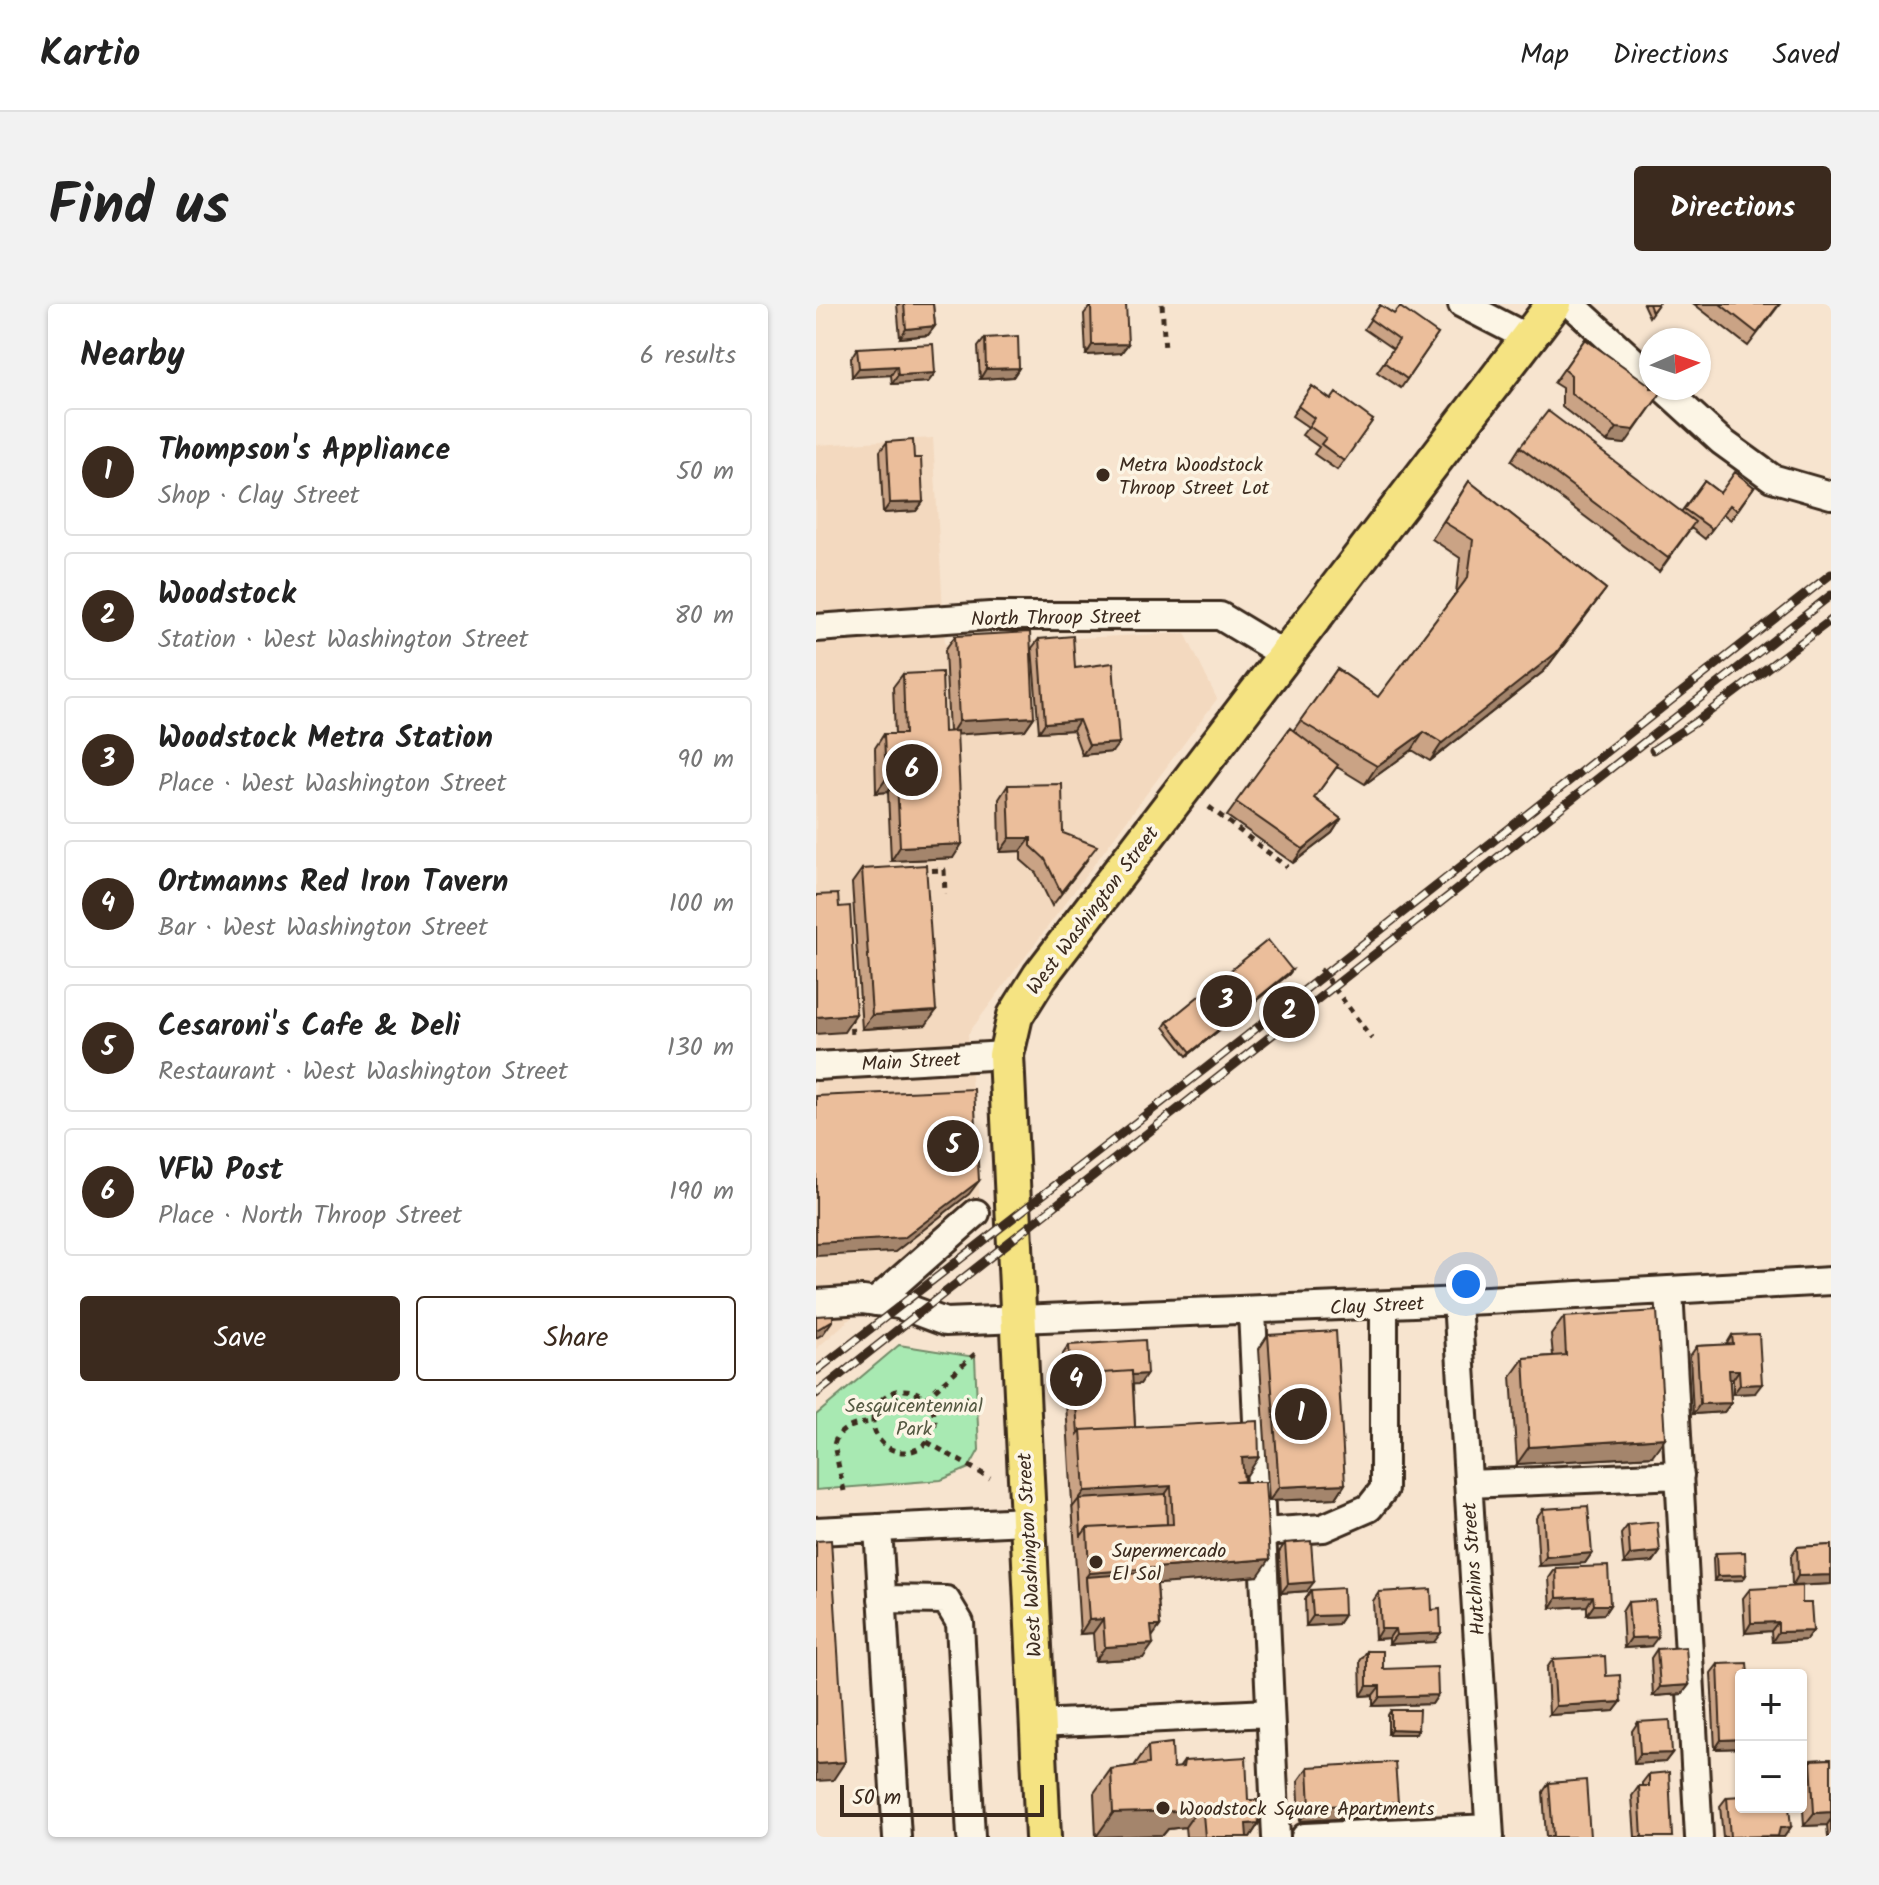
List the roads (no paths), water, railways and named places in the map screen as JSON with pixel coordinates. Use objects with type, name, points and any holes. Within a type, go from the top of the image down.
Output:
[{"type":"main road","name":"West Washington Street","points":[[1043,1837],[1006,1055],[1015,1016],[1040,976],[1554,304]]},
{"type":"street","points":[[1462,304],[1528,338]]},
{"type":"street","points":[[1571,304],[1639,366]]},
{"type":"street","points":[[1676,400],[1721,441],[1772,478],[1831,495]]},
{"type":"street","name":"North Throop Street","points":[[816,628],[990,616],[1220,616],[1285,655]]},
{"type":"street","name":"Main Street","points":[[816,1066],[1006,1055]]},
{"type":"street","points":[[875,1302],[976,1213]]},
{"type":"street","name":"Clay Street","points":[[816,1303],[875,1302],[899,1305],[945,1322],[1384,1305],[1831,1281]]},
{"type":"street","points":[[1669,1290],[1699,1837]]},
{"type":"street","name":"Hutchins Street","points":[[1457,1301],[1490,1832]]},
{"type":"street","points":[[1262,1532],[1323,1528],[1369,1508],[1384,1489],[1384,1305]]},
{"type":"street","points":[[1252,1311],[1276,1837]]},
{"type":"street","points":[[1468,1484],[1680,1475]]},
{"type":"street","points":[[816,1531],[1028,1521]]},
{"type":"street","points":[[878,1528],[897,1837]]},
{"type":"street","points":[[882,1599],[946,1600],[960,1623],[971,1837]]},
{"type":"street","points":[[1037,1724],[1269,1713]]},
{"type":"street","points":[[1305,1837],[1490,1832]]},
{"type":"railway","points":[[816,1371],[1206,1068],[1831,574]]},
{"type":"railway","points":[[816,1394],[1831,595]]},
{"type":"railway","points":[[1653,750],[1697,721],[1831,620]]},
{"type":"place","name":"Metra Woodstock Throop Street Lot","points":[[1103,475]]},
{"type":"place","name":"VFW Post","points":[[912,770]]},
{"type":"place","name":"Woodstock Metra Station","points":[[1226,1001]]},
{"type":"place","name":"Woodstock","points":[[1289,1012]]},
{"type":"place","name":"Cesaroni's Cafe & Deli","points":[[953,1146]]},
{"type":"place","name":"Ortmanns Red Iron Tavern","points":[[1076,1380]]},
{"type":"place","name":"Thompson's Appliance","points":[[1301,1414]]},
{"type":"place","name":"Supermercado El Sol","points":[[1096,1562]]},
{"type":"place","name":"Woodstock Square Apartments","points":[[1163,1808]]},
{"type":"park label","name":"Sesquicentennial Park","points":[[914,1416]]}]
